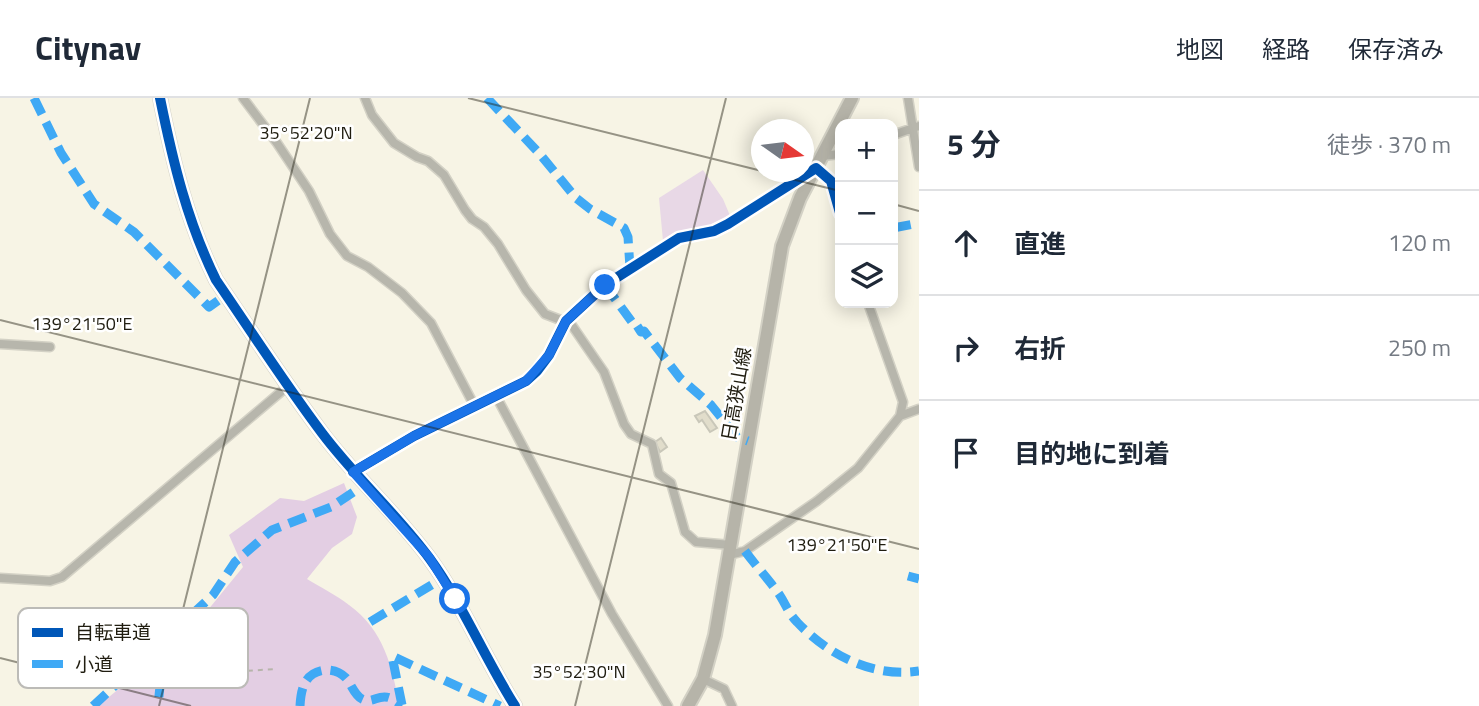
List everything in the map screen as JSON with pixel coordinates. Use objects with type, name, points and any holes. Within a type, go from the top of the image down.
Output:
[{"type":"street","points":[[160,98],[176,175],[203,253],[216,280],[322,433],[429,557],[515,706]]},
{"type":"street","points":[[243,98],[302,181],[330,234],[346,256],[368,267],[402,293],[431,323],[475,407]]},
{"type":"street","points":[[366,98],[372,115],[394,143],[428,161],[444,175],[465,210],[498,244],[526,290],[545,314],[571,324],[604,372],[624,424],[631,434],[652,444],[659,474],[671,483],[685,532],[696,542],[745,551],[817,501],[858,468],[900,416],[903,402],[870,308]]},
{"type":"street","name":"日高狭山線","points":[[688,706],[703,679],[715,635],[782,246],[795,209],[852,98]]},
{"type":"street","points":[[908,98],[915,127],[919,167]]},
{"type":"street","points":[[898,133],[915,127]]},
{"type":"street","points":[[353,472],[414,436],[526,381],[549,355],[566,321],[605,285],[679,238],[714,231],[728,224],[819,162],[835,156]]},
{"type":"street","points":[[819,162],[831,181],[835,195]]},
{"type":"street","points":[[0,344],[50,347]]},
{"type":"street","points":[[0,578],[50,581],[62,577],[289,386]]},
{"type":"street","points":[[496,396],[612,614],[668,706]]},
{"type":"street","points":[[900,416],[919,409]]},
{"type":"street","points":[[703,679],[724,688],[732,706]]},
{"type":"path","points":[[248,671],[277,669]]},
{"type":"shaded area","points":[[703,170],[723,199],[731,218],[663,241],[659,198]]},
{"type":"shaded area","points":[[344,483],[357,517],[352,534],[332,548],[307,579],[349,605],[370,625],[390,663],[399,706],[98,706],[120,688],[248,688],[248,608],[210,608],[243,567],[229,535],[280,498],[304,501]]},
{"type":"building","points":[[705,411],[717,428],[710,432],[702,420],[699,422],[695,416]]},
{"type":"building","points":[[661,438],[667,447],[660,452],[655,442]]},
{"type":"marked path","points":[[34,98],[61,153],[94,204],[134,232],[209,307],[226,295]]},
{"type":"marked path","points":[[487,98],[539,153],[576,198],[624,228],[628,237],[630,268]]},
{"type":"marked path","points":[[898,227],[919,223]]},
{"type":"marked path","points":[[605,285],[632,322],[634,321],[641,332],[644,331],[680,378],[711,405],[737,437],[748,441]]},
{"type":"marked path","points":[[199,608],[213,595],[235,562],[272,530],[331,507],[364,485]]},
{"type":"marked path","points":[[745,551],[779,594],[794,619],[823,645],[852,662],[868,667],[885,671],[919,671]]},
{"type":"marked path","points":[[908,576],[919,579]]},
{"type":"marked path","points":[[370,622],[443,578]]},
{"type":"marked path","points":[[402,705],[392,656],[500,706]]},
{"type":"marked path","points":[[300,706],[306,682],[313,674],[326,670],[344,676],[362,699],[388,697],[402,706]]},
{"type":"marked path","points":[[93,706],[112,688]]},
{"type":"marked path","points":[[158,706],[160,688]]},
{"type":"cycle path","points":[[160,98],[182,191],[216,280],[322,433],[430,559],[453,594],[515,706]]},
{"type":"cycle path","points":[[353,472],[414,436],[526,381],[549,355],[566,321],[605,285],[679,238],[714,231],[728,224],[816,168],[831,181],[835,195]]},
{"type":"route","points":[[455,599],[429,557],[353,472],[414,436],[526,381],[549,355],[566,321],[605,285]]}]
